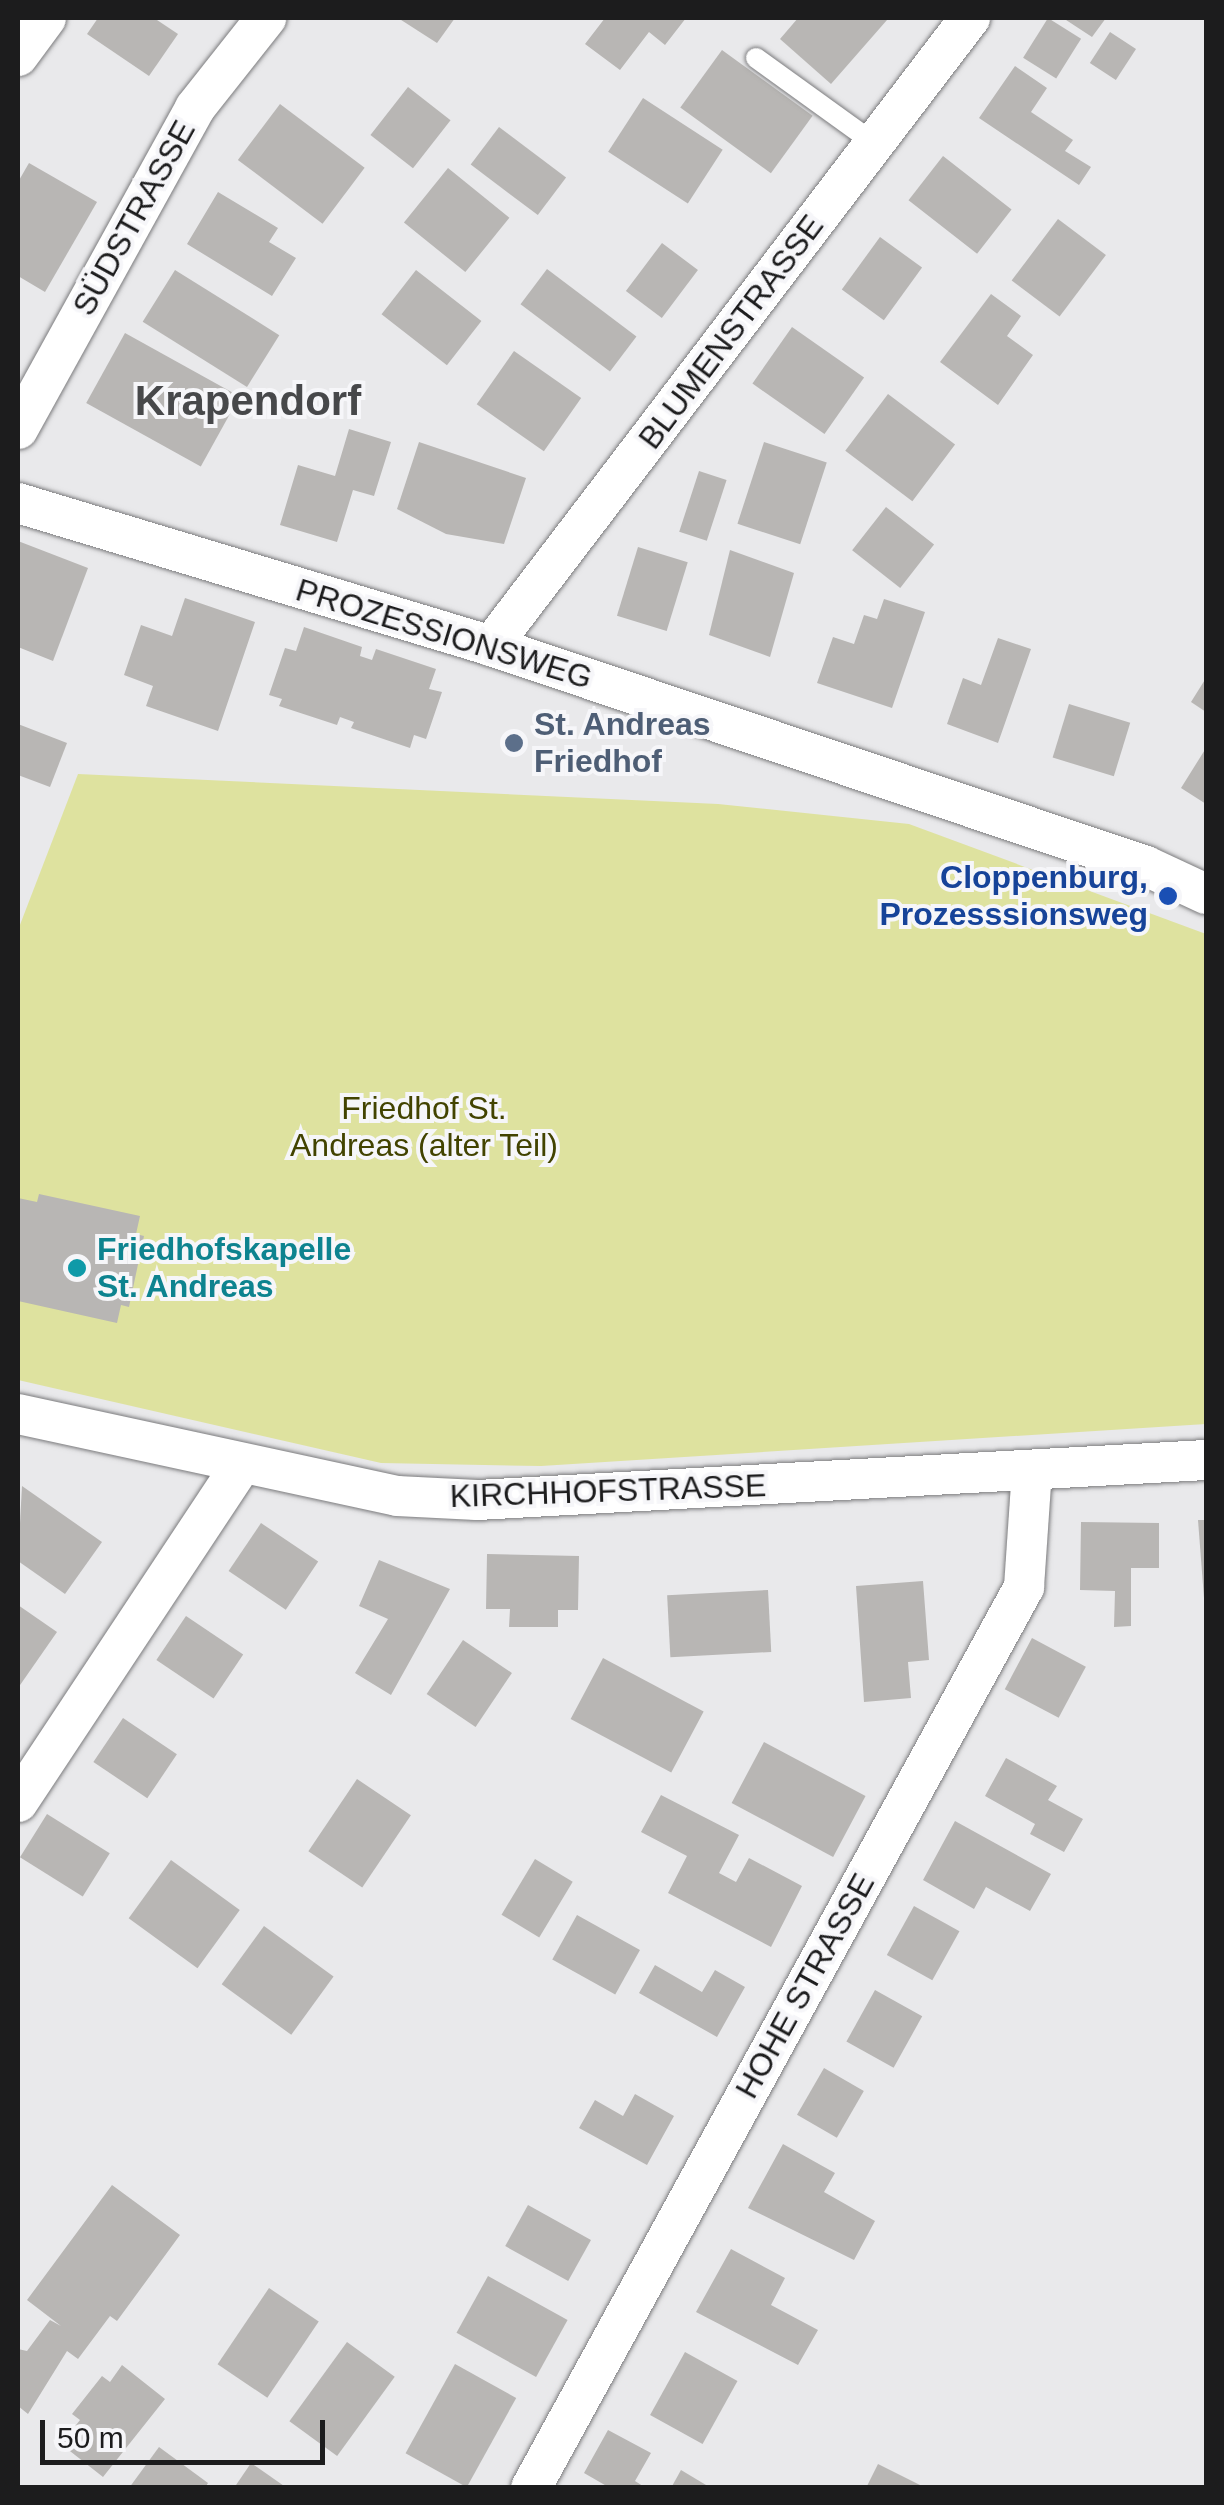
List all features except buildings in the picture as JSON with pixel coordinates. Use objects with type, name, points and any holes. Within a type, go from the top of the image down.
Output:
[{"type":"street","points":[[18,56],[46,18]]},
{"type":"street","name":"SÜDSTRASSE","points":[[18,429],[195,108],[266,18]]},
{"type":"street","name":"BLUMENSTRASSE","points":[[491,646],[970,18]]},
{"type":"street","name":"PROZESSIONSWEG","points":[[18,502],[491,646],[1146,866],[1206,894]]},
{"type":"street","name":"KIRCHHOFSTRASSE","points":[[18,1414],[397,1496],[477,1500],[1206,1460]]},
{"type":"street","points":[[18,1802],[242,1464]]},
{"type":"street","name":"HOHE STRASSE","points":[[531,2488],[1024,1588],[1032,1471]]},
{"type":"lane","points":[[756,58],[874,143]]},
{"type":"green space","name":"Friedhof St. Andreas (alter Teil)","points":[[78,774],[718,804],[909,824],[1206,934],[1206,1424],[541,1466],[381,1463],[18,1380],[18,930]]},
{"type":"place","name":"St. Andreas Friedhof","points":[[514,743]]},
{"type":"place","name":"Cloppenburg, Prozesssionsweg","points":[[1168,896]]},
{"type":"place","name":"Friedhofskapelle St. Andreas","points":[[77,1268]]},
{"type":"district","name":"Krapendorf","points":[[248,401]]}]
